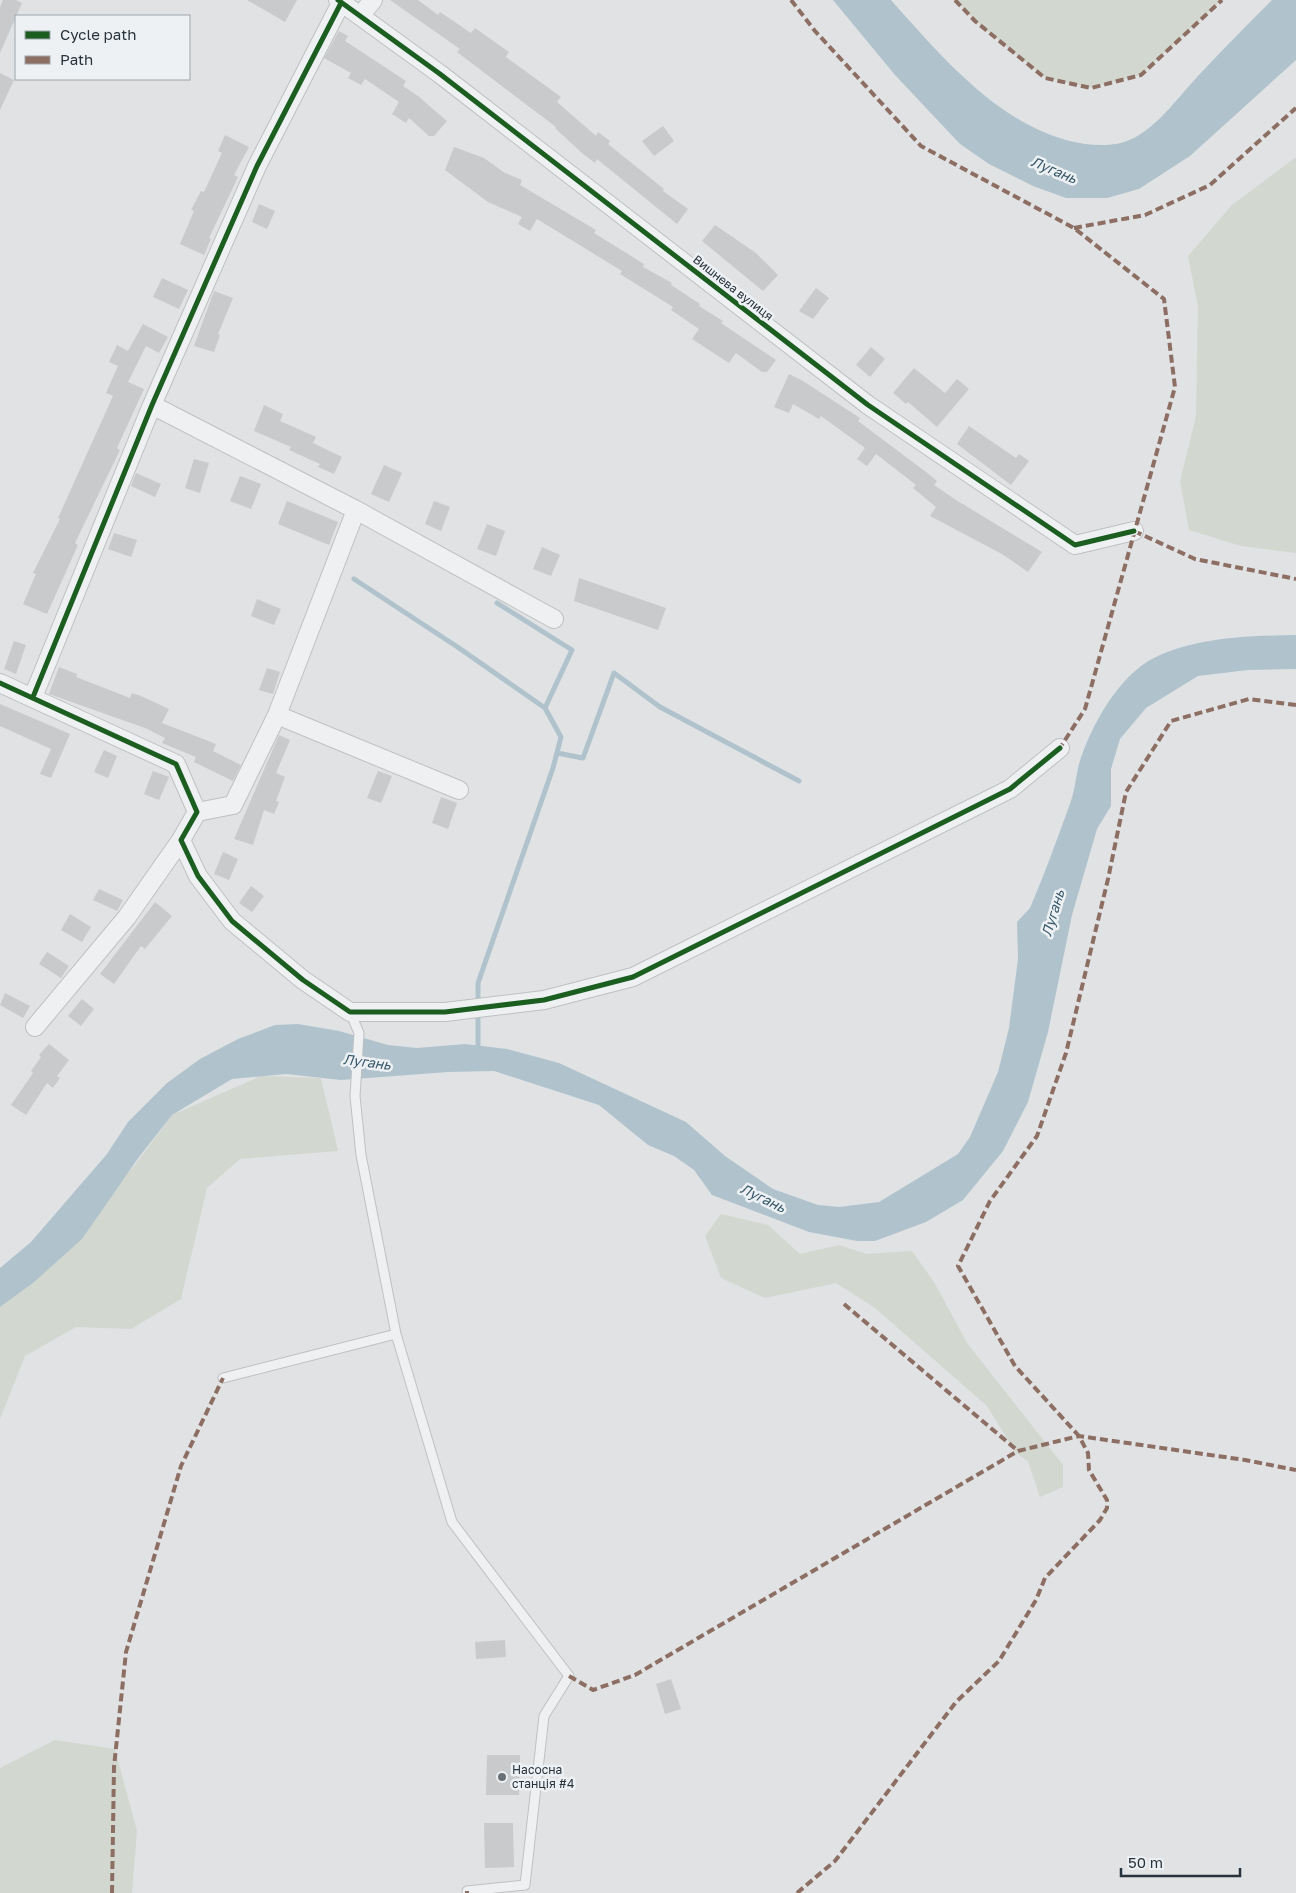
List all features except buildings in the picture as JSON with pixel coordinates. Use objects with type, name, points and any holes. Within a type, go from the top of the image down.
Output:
[{"type":"street","points":[[360,16],[373,0]]},
{"type":"street","points":[[33,698],[152,405],[257,166],[340,1]]},
{"type":"street","name":"Вишнева вулиця","points":[[340,1],[440,74],[868,405],[1075,545],[1134,531]]},
{"type":"street","points":[[152,405],[356,510],[554,619]]},
{"type":"street","points":[[35,1027],[127,917],[181,840],[197,812],[233,805],[276,715],[356,510]]},
{"type":"street","points":[[0,683],[176,764],[197,812]]},
{"type":"street","points":[[276,715],[459,790]]},
{"type":"street","points":[[181,840],[198,876],[232,921],[303,980],[350,1012],[445,1012],[544,1000],[633,977],[1010,790],[1060,748]]},
{"type":"lane","points":[[350,1012],[359,1033],[355,1096],[361,1155],[396,1334],[452,1522],[568,1676],[544,1716],[526,1885],[467,1891]]},
{"type":"lane","points":[[224,1378],[396,1334]]},
{"type":"shaded area","points":[[955,0],[1222,0],[1141,75],[1091,88],[1045,78],[975,21]]},
{"type":"shaded area","points":[[1296,157],[1296,553],[1241,546],[1189,530],[1180,481],[1196,416],[1198,307],[1188,256],[1232,205]]},
{"type":"shaded area","points":[[261,1076],[321,1078],[338,1151],[240,1159],[207,1188],[181,1299],[131,1329],[76,1327],[25,1356],[0,1419],[0,1306],[131,1170],[172,1115]]},
{"type":"shaded area","points":[[721,1214],[768,1225],[800,1254],[839,1245],[867,1254],[912,1251],[934,1282],[967,1343],[1063,1465],[1063,1487],[1040,1497],[1028,1461],[1016,1453],[987,1406],[875,1308],[836,1283],[765,1298],[721,1278],[705,1236]]},
{"type":"shaded area","points":[[55,1740],[115,1749],[137,1831],[132,1893],[0,1893],[0,1768]]},
{"type":"water","name":"Лугань","points":[[833,0],[891,0],[953,67],[1001,108],[1028,124],[1056,137],[1085,144],[1106,145],[1119,143],[1133,139],[1147,129],[1163,115],[1207,66],[1272,0],[1296,0],[1296,60],[1190,156],[1139,189],[1107,198],[1066,198],[1033,186],[989,164],[960,144],[895,75]]},
{"type":"water","name":"Лугань","points":[[1296,635],[1296,669],[1248,670],[1198,676],[1146,708],[1120,739],[1111,769],[1111,806],[1097,829],[1072,915],[1048,1032],[1028,1102],[1003,1151],[963,1200],[926,1222],[875,1241],[857,1241],[809,1232],[712,1195],[694,1170],[674,1156],[648,1145],[599,1105],[494,1071],[448,1072],[341,1080],[286,1074],[232,1079],[172,1115],[139,1157],[82,1239],[33,1283],[0,1307],[0,1268],[31,1242],[107,1154],[128,1122],[167,1083],[200,1059],[238,1039],[275,1025],[298,1024],[339,1031],[388,1045],[417,1048],[465,1044],[507,1049],[559,1063],[686,1122],[725,1156],[773,1189],[818,1205],[839,1207],[879,1202],[958,1154],[970,1137],[998,1072],[1009,1028],[1018,959],[1017,922],[1030,908],[1046,868],[1074,792],[1079,764],[1090,734],[1118,689],[1141,666],[1170,651],[1224,639]]},
{"type":"waterway","points":[[354,579],[459,648],[545,708],[561,737],[553,768],[478,983],[478,1052]]},
{"type":"waterway","points":[[497,603],[572,650],[545,708]]},
{"type":"waterway","points":[[557,753],[583,758],[614,673],[660,707],[799,781]]},
{"type":"marked path","points":[[791,0],[815,31],[921,146],[1074,228],[1164,299],[1175,387],[1085,709],[1060,748]]},
{"type":"marked path","points":[[955,0],[975,21],[1045,78],[1091,88],[1141,75],[1222,0]]},
{"type":"marked path","points":[[1074,228],[1145,215],[1210,185],[1296,108]]},
{"type":"marked path","points":[[1134,531],[1195,559],[1296,579]]},
{"type":"marked path","points":[[797,1893],[835,1861],[956,1702],[999,1661],[1036,1600],[1045,1578],[1100,1520],[1107,1508],[1107,1500],[1089,1470],[1088,1453],[1079,1436],[1015,1366],[958,1266],[990,1201],[1037,1136],[1066,1053],[1108,879],[1126,792],[1171,721],[1249,699],[1296,705]]},
{"type":"marked path","points":[[844,1304],[1018,1451]]},
{"type":"marked path","points":[[112,1893],[114,1767],[126,1652],[181,1466],[223,1378]]},
{"type":"marked path","points":[[569,1676],[593,1690],[635,1675],[1018,1451],[1079,1436],[1245,1460],[1296,1470]]},
{"type":"cycle path","points":[[338,0],[440,74],[868,405],[1075,545],[1134,531]]},
{"type":"cycle path","points":[[33,697],[152,405],[257,166],[341,3]]},
{"type":"cycle path","points":[[0,683],[176,764],[197,812],[181,840],[198,876],[232,921],[303,980],[350,1012],[445,1012],[544,1000],[633,977],[1010,789],[1060,748]]},
{"type":"place","name":"Насосна станція #4","points":[[502,1777]]}]
